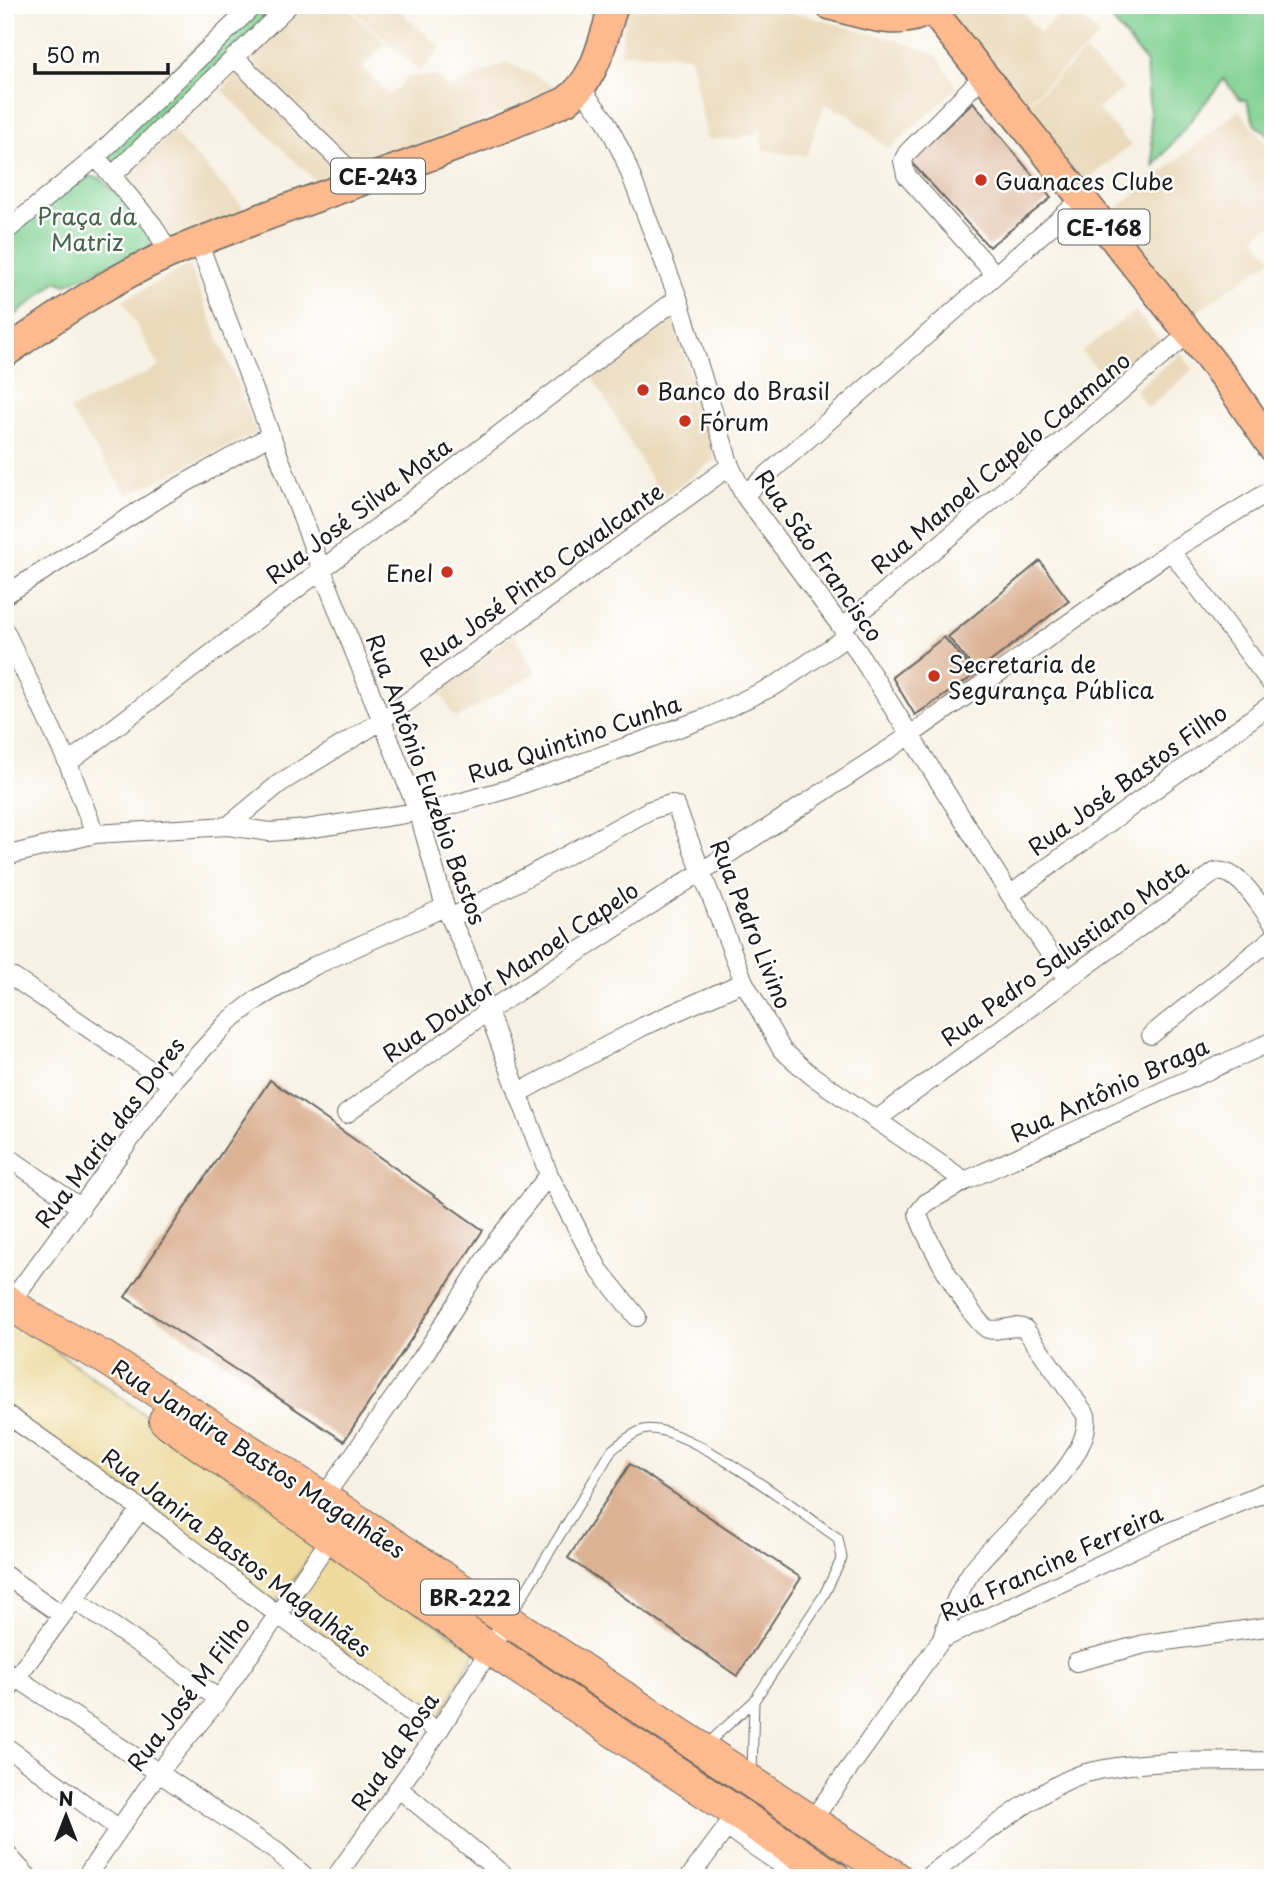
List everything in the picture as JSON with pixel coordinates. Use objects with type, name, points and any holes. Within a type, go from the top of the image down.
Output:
[{"type":"highway","name":"Rua Jandira Bastos Magalhães","points":[[7,1302],[39,1323],[105,1357],[323,1498],[751,1784],[897,1878]]},
{"type":"highway","name":"Rua Jandira Bastos Magalhães","points":[[39,1323],[57,1341],[100,1373],[331,1538],[490,1649],[654,1757],[732,1820],[835,1878]]},
{"type":"highway","points":[[654,1757],[700,1750]]},
{"type":"main road","points":[[829,5],[892,20],[912,19],[929,7]]},
{"type":"main road","name":"CE-168","points":[[929,7],[1227,381],[1273,448]]},
{"type":"main road","points":[[582,90],[590,76],[607,8]]},
{"type":"main road","name":"CE-243","points":[[5,353],[94,294],[170,254],[361,181],[443,153],[566,101],[582,90]]},
{"type":"street","points":[[5,232],[96,157],[254,5]]},
{"type":"street","points":[[113,175],[289,5]]},
{"type":"street","points":[[234,57],[361,181]]},
{"type":"street","points":[[983,76],[908,153],[903,162],[906,175],[994,273]]},
{"type":"street","name":"Rua São Francisco","points":[[582,90],[606,121],[623,155],[678,298],[730,466],[744,495],[845,632],[1010,895],[1067,979]]},
{"type":"street","points":[[96,157],[153,225],[170,254]]},
{"type":"street","points":[[744,495],[994,273],[1082,199]]},
{"type":"street","name":"Rua Antônio Euzebio Bastos","points":[[199,244],[321,568],[419,814],[448,913],[549,1175],[599,1270],[637,1317]]},
{"type":"street","name":"Rua José Silva Mota","points":[[68,763],[678,298]]},
{"type":"street","name":"Rua Manoel Capelo Caamano","points":[[845,632],[1189,333]]},
{"type":"street","points":[[5,595],[155,500],[271,435]]},
{"type":"street","name":"Rua José Pinto Cavalcante","points":[[228,826],[280,783],[381,721],[730,466]]},
{"type":"street","name":"Rua Doutor Manoel Capelo","points":[[346,1114],[488,1011],[909,736],[1171,551],[1273,489]]},
{"type":"street","points":[[1171,551],[1273,686]]},
{"type":"street","points":[[5,631],[68,763],[95,834]]},
{"type":"street","name":"Rua Quintino Cunha","points":[[5,856],[95,834],[228,826],[270,832],[419,814],[512,788],[706,718],[776,685],[845,632]]},
{"type":"street","name":"Rua José Bastos Filho","points":[[1010,895],[1273,703]]},
{"type":"street","name":"Rua Pedro Livino","points":[[670,804],[681,813],[744,982],[782,1050],[811,1075],[965,1181]]},
{"type":"street","name":"Rua Maria das Dores","points":[[7,1302],[172,1084],[229,1021],[259,998],[359,944],[448,913],[650,810],[670,804]]},
{"type":"street","name":"Rua Pedro Salustiano Mota","points":[[876,1120],[1215,872],[1228,872],[1236,878],[1273,923]]},
{"type":"street","points":[[1151,1035],[1273,938]]},
{"type":"street","points":[[6,974],[172,1084]]},
{"type":"street","points":[[518,1093],[644,1026],[744,982]]},
{"type":"street","name":"Rua Antônio Braga","points":[[942,1639],[958,1593],[973,1569],[1058,1478],[1081,1445],[1088,1428],[1086,1415],[1025,1329],[1016,1326],[991,1330],[982,1325],[960,1294],[918,1213],[926,1203],[965,1181],[1273,1041]]},
{"type":"street","points":[[5,1155],[80,1208]]},
{"type":"street","points":[[323,1498],[422,1358],[498,1239],[549,1175]]},
{"type":"street","name":"Rua Janira Bastos Magalhães","points":[[5,1413],[141,1509],[277,1614],[438,1732]]},
{"type":"street","name":"Rua Francine Ferreira","points":[[810,1823],[942,1639],[1169,1532],[1273,1489]]},
{"type":"street","points":[[5,1693],[11,1674],[75,1600],[141,1509]]},
{"type":"street","name":"Rua José M Filho","points":[[85,1878],[159,1773],[219,1699],[331,1538]]},
{"type":"street","points":[[5,1575],[62,1615]]},
{"type":"street","points":[[75,1600],[219,1699]]},
{"type":"street","name":"Rua da Rosa","points":[[335,1878],[438,1732],[507,1622]]},
{"type":"street","points":[[1076,1662],[1145,1644],[1273,1626]]},
{"type":"street","points":[[11,1674],[277,1852],[307,1878]]},
{"type":"street","points":[[5,1746],[118,1828]]},
{"type":"street","points":[[926,1878],[1045,1793],[1085,1773],[1137,1766],[1273,1760]]},
{"type":"street","points":[[398,1788],[507,1878]]},
{"type":"street","points":[[688,1878],[732,1820],[802,1878]]},
{"type":"street","points":[[5,1852],[29,1878]]},
{"type":"lane","points":[[507,1622],[612,1450],[644,1429],[664,1429],[684,1436],[749,1476],[838,1538],[842,1558],[824,1595],[754,1701],[700,1750]]},
{"type":"lane","points":[[751,1784],[754,1701]]},
{"type":"shaded area","points":[[308,5],[344,5],[386,43],[363,67],[390,96],[408,76],[437,76],[450,88],[507,62],[561,89],[360,169],[249,58]]},
{"type":"shaded area","points":[[348,5],[393,5],[441,48],[420,72]]},
{"type":"shaded area","points":[[625,5],[759,5],[780,9],[889,38],[937,55],[957,88],[889,150],[849,115],[824,104],[807,156],[763,150],[761,132],[734,139],[707,139],[690,56],[621,53]]},
{"type":"shaded area","points":[[937,5],[1017,5],[1040,33],[1070,5],[1100,36],[1019,109]]},
{"type":"shaded area","points":[[1085,52],[1124,89],[1098,109],[1131,145],[1083,182],[1022,109]]},
{"type":"shaded area","points":[[240,67],[345,172],[319,185],[222,90]]},
{"type":"shaded area","points":[[1239,110],[1273,152],[1273,224],[1255,236],[1272,259],[1194,314],[1109,215]]},
{"type":"shaded area","points":[[173,132],[248,212],[177,247],[151,209],[124,178]]},
{"type":"shaded area","points":[[189,265],[257,433],[127,495],[69,410],[159,367],[123,300]]},
{"type":"shaded area","points":[[1135,311],[1160,340],[1112,383],[1081,352]]},
{"type":"shaded area","points":[[672,312],[716,459],[662,498],[592,376]]},
{"type":"shaded area","points":[[1181,353],[1193,369],[1148,408],[1135,390]]},
{"type":"shaded area","points":[[514,634],[536,673],[455,719],[438,689]]},
{"type":"green space","points":[[240,5],[290,5],[119,171],[95,146]]},
{"type":"green space","points":[[1100,5],[1273,5],[1273,138],[1255,125],[1247,101],[1239,98],[1224,79],[1154,166],[1146,62]]},
{"type":"green space","name":"Praça da Matriz","points":[[83,177],[100,178],[142,220],[148,230],[149,247],[65,285],[57,281],[5,324],[5,240]]},
{"type":"sand","points":[[5,1314],[322,1543],[275,1604],[5,1408]]},
{"type":"sand","points":[[330,1552],[476,1651],[439,1720],[291,1613]]},
{"type":"building","name":"Guanaces Clube","points":[[973,102],[1051,198],[989,247],[910,161]]},
{"type":"building","points":[[1040,561],[1069,601],[977,672],[948,637]]},
{"type":"building","name":"Secretaria de Segurança Pública","points":[[944,637],[976,674],[915,715],[892,677]]},
{"type":"building","points":[[270,1080],[483,1230],[344,1441],[125,1297]]},
{"type":"building","points":[[630,1464],[801,1578],[737,1676],[568,1558]]},
{"type":"place","name":"Guanaces Clube","points":[[981,180]]},
{"type":"place","name":"Banco do Brasil","points":[[643,390]]},
{"type":"place","name":"Fórum","points":[[685,421]]},
{"type":"place","name":"Enel","points":[[447,572]]},
{"type":"place","name":"Secretaria de Segurança Pública","points":[[934,676]]}]
